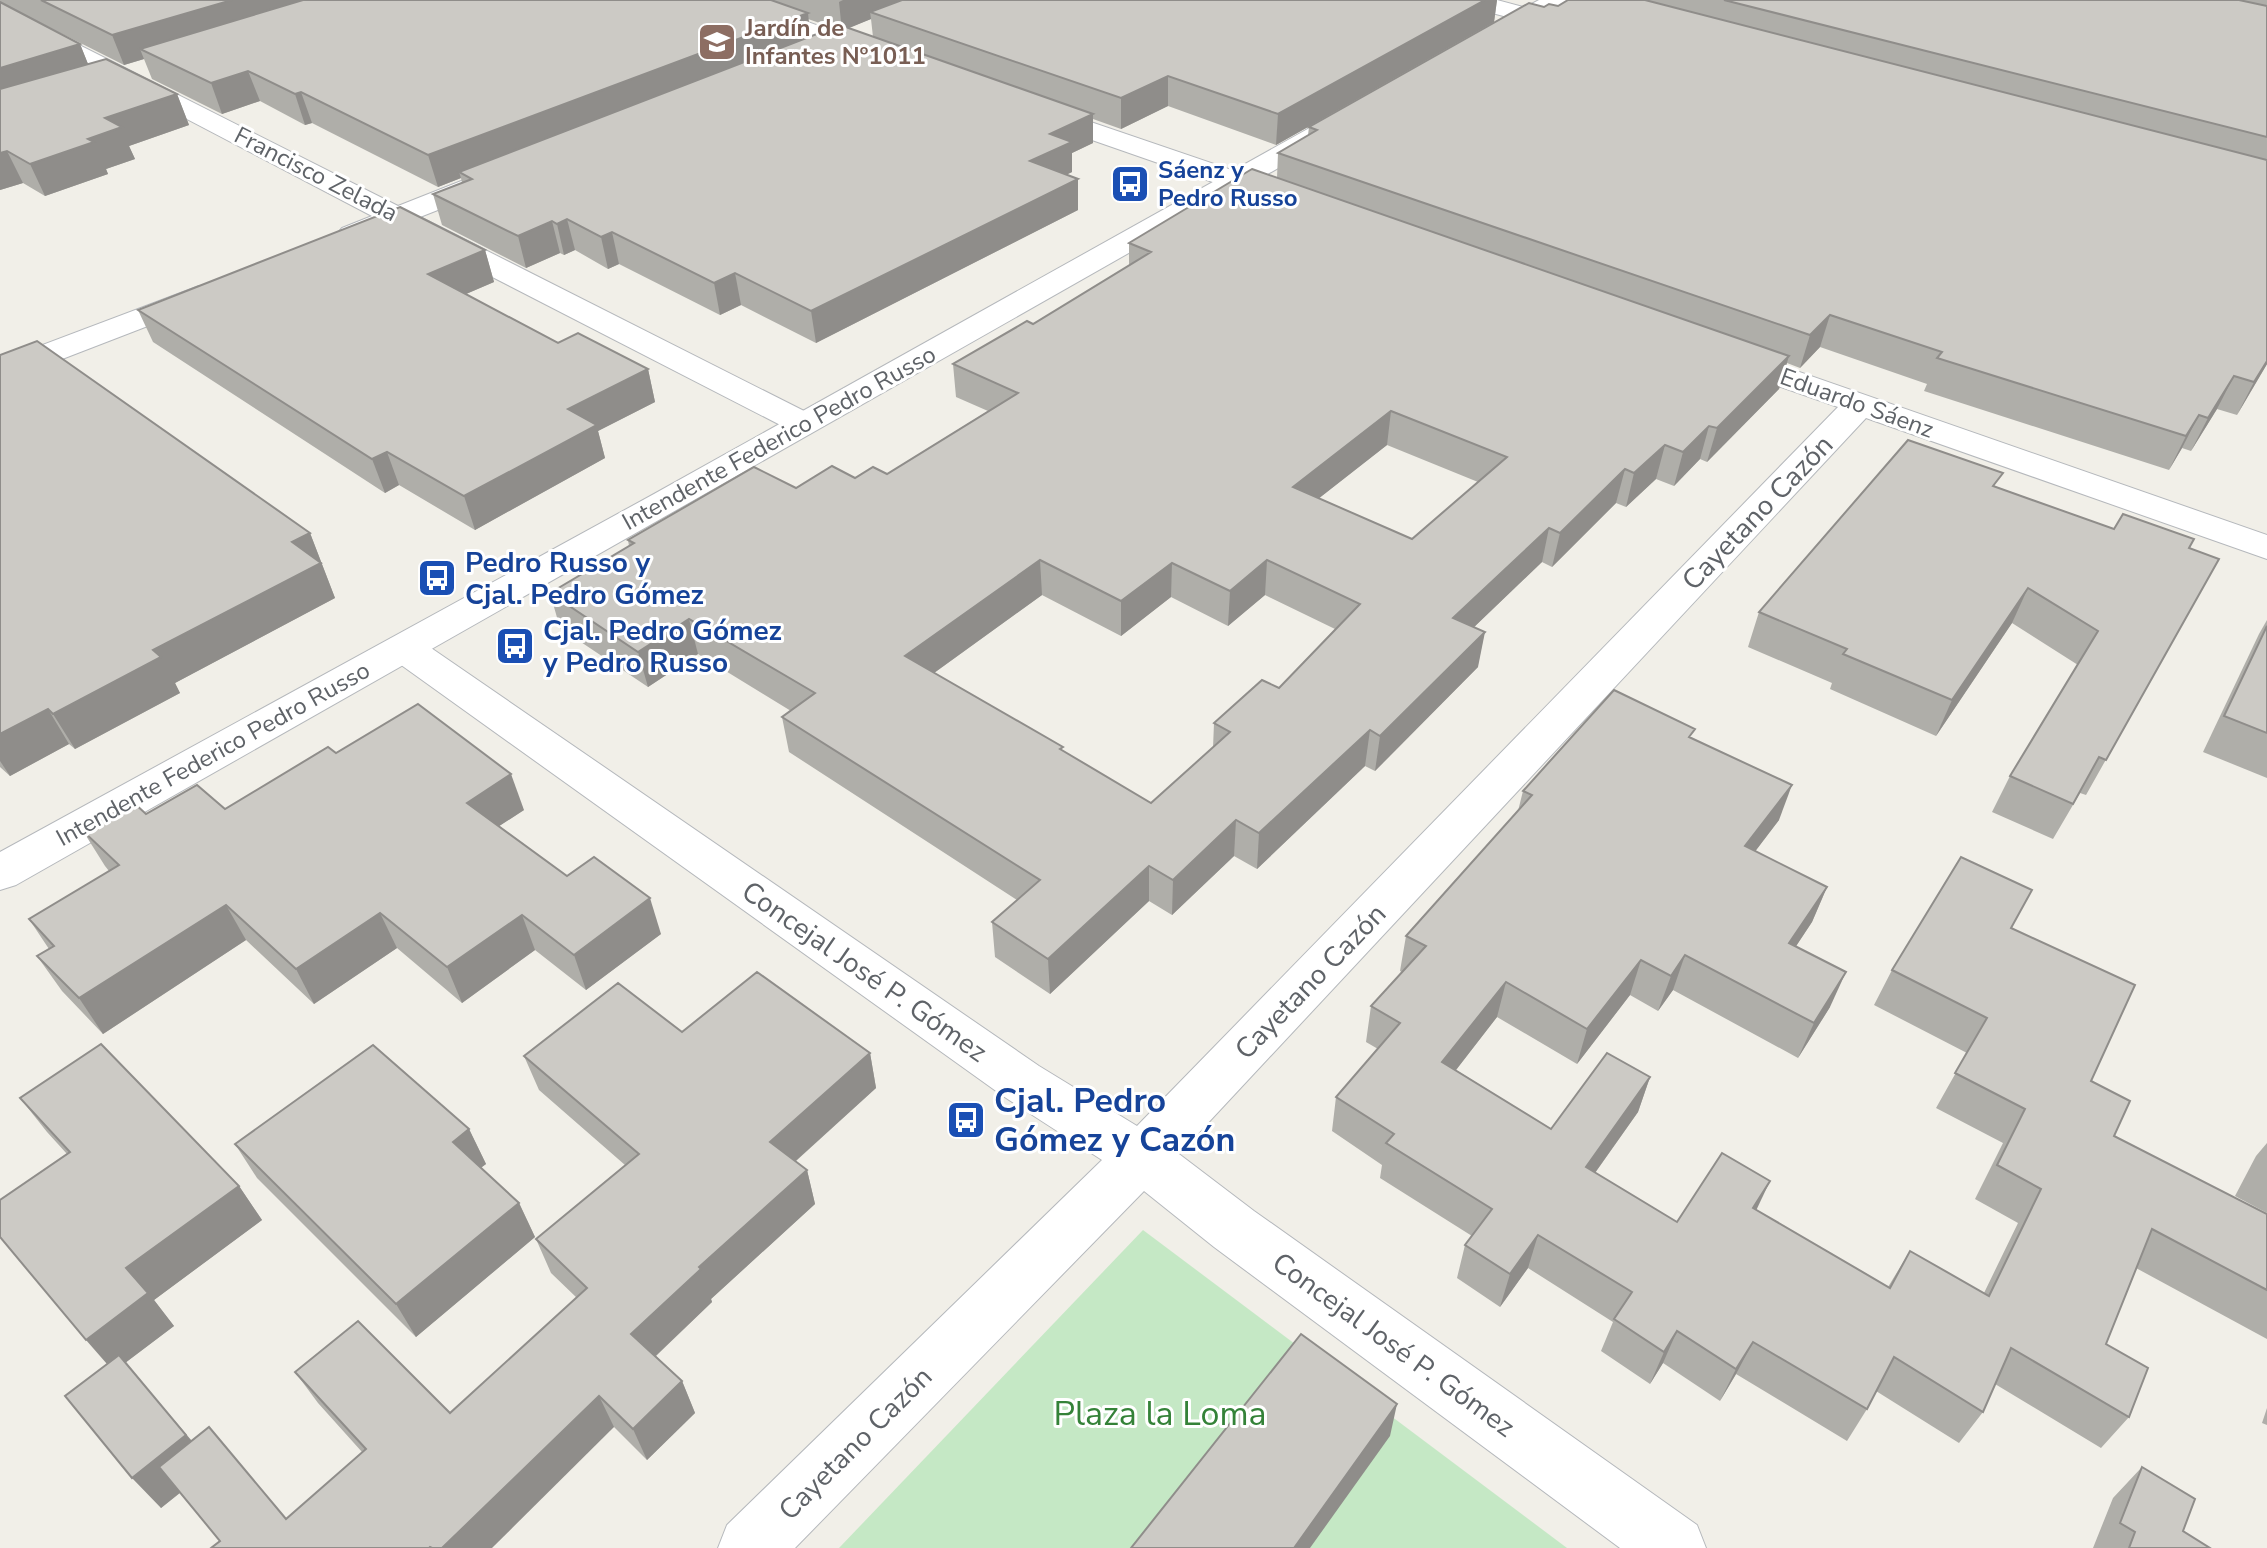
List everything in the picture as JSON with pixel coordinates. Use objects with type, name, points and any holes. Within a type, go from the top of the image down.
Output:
[{"type":"street","points":[[724,0],[900,63]]},
{"type":"street","points":[[1470,0],[1526,15]]},
{"type":"street","points":[[1471,47],[1556,0]]},
{"type":"street","name":"Francisco Zelada","points":[[0,12],[802,423]]},
{"type":"street","points":[[797,60],[868,32]]},
{"type":"street","points":[[84,88],[151,68]]},
{"type":"street","points":[[1018,105],[1311,207]]},
{"type":"street","name":"Intendente Federico Pedro Russo","points":[[0,873],[802,423],[1045,292],[1347,118]]},
{"type":"street","points":[[324,245],[516,170]]},
{"type":"street","points":[[0,373],[221,286]]},
{"type":"street","name":"Eduardo Sáenz","points":[[1697,346],[2265,542]]},
{"type":"street","name":"Cayetano Cazón","points":[[750,1548],[1142,1157],[1860,404]]},
{"type":"street","name":"Concejal José P. Gómez","points":[[404,648],[1021,1081],[1142,1157],[1234,1229],[1674,1548]]},
{"type":"green space","name":"Plaza la Loma","points":[[1143,1230],[1567,1548],[839,1548]]},
{"type":"building","points":[[41,0],[232,0],[112,35]]},
{"type":"building","points":[[303,0],[771,0],[808,13],[428,155],[301,92],[295,94],[248,71],[211,83],[140,49]]},
{"type":"building","points":[[902,0],[1485,0],[1278,114],[1168,76],[1121,98],[870,12]]},
{"type":"building","points":[[1568,0],[1645,0],[2267,160],[2267,361],[2254,382],[2234,376],[2208,418],[2199,415],[2186,436],[1937,358],[1942,352],[1830,315],[1810,335],[1278,153],[1317,130],[1309,127],[1529,3],[1544,7],[1549,4],[1558,6]]},
{"type":"building","points":[[1724,0],[2239,0],[2267,6],[2267,137]]},
{"type":"building","points":[[0,2],[80,44],[0,68]]},
{"type":"building","points":[[840,25],[1093,114],[1050,134],[1072,142],[1030,161],[1078,179],[811,311],[735,273],[714,283],[612,232],[601,237],[567,219],[557,224],[552,221],[518,236],[433,194],[472,179],[459,172]]},
{"type":"building","points":[[106,59],[177,94],[105,118],[122,127],[88,139],[94,142],[30,164],[7,151],[0,153],[0,89]]},
{"type":"building","points":[[1252,169],[1789,356],[1717,428],[1709,426],[1683,452],[1665,445],[1634,473],[1625,469],[1560,533],[1549,528],[1453,618],[1485,632],[1380,736],[1370,730],[1259,833],[1236,820],[1173,880],[1149,866],[1048,959],[992,922],[1040,880],[782,717],[815,693],[689,619],[638,652],[550,593],[634,543],[628,540],[754,467],[796,488],[832,466],[855,478],[873,467],[887,474],[1018,393],[953,364],[1027,321],[1033,324],[1151,252],[1129,243]],"holes":[[[1391,411],[1507,457],[1412,539],[1293,487]],[[1040,560],[1121,601],[1172,563],[1230,591],[1267,560],[1360,604],[1279,688],[1262,680],[1214,723],[1230,732],[1151,803],[1060,749],[1063,747],[905,656]]]},
{"type":"building","points":[[400,207],[485,250],[428,274],[558,343],[578,333],[648,369],[568,409],[597,425],[464,496],[387,452],[372,459],[138,310]]},
{"type":"building","points":[[37,341],[310,533],[292,542],[321,563],[153,650],[161,657],[53,714],[48,709],[0,734],[0,355]]},
{"type":"building","points":[[1908,440],[2003,473],[1993,486],[2114,529],[2123,514],[2194,539],[2189,548],[2219,559],[2106,760],[2099,757],[2073,804],[2010,776],[2098,631],[2028,588],[1952,700],[1843,654],[1847,649],[1759,612]]},
{"type":"building","points":[[2267,626],[2267,733],[2224,716]]},
{"type":"building","points":[[1614,690],[1695,729],[1689,737],[1792,785],[1745,846],[1827,887],[1789,943],[1846,972],[1814,1023],[1685,955],[1671,976],[1641,960],[1587,1029],[1506,982],[1442,1062],[1551,1129],[1607,1053],[1650,1077],[1586,1167],[1677,1222],[1722,1153],[1770,1181],[1753,1208],[1890,1288],[1910,1251],[1989,1296],[2041,1189],[1997,1165],[2025,1109],[1955,1073],[1987,1018],[1892,970],[1961,857],[2032,890],[2011,928],[2135,985],[2091,1081],[2130,1101],[2114,1136],[2267,1214],[2267,1290],[2152,1229],[2106,1344],[2148,1368],[2129,1417],[2011,1348],[1983,1412],[1894,1357],[1867,1409],[1753,1342],[1736,1369],[1677,1331],[1664,1352],[1614,1319],[1632,1292],[1538,1235],[1510,1274],[1465,1245],[1492,1209],[1386,1143],[1394,1134],[1336,1097],[1400,1023],[1371,1006],[1426,946],[1406,936],[1532,795],[1523,791]]},
{"type":"building","points":[[418,704],[511,774],[467,803],[567,876],[594,857],[650,898],[574,955],[522,915],[447,967],[380,913],[296,969],[226,905],[79,998],[37,956],[54,946],[29,919],[119,865],[83,831],[133,802],[146,814],[197,785],[225,809],[328,747],[336,753]]},
{"type":"building","points":[[757,972],[870,1053],[770,1142],[807,1170],[699,1267],[701,1269],[631,1334],[682,1381],[633,1429],[599,1396],[442,1548],[211,1548],[220,1541],[159,1467],[209,1427],[286,1519],[366,1449],[295,1372],[358,1321],[450,1413],[587,1288],[536,1239],[639,1154],[524,1056],[618,983],[682,1032]]},
{"type":"building","points":[[101,1044],[239,1186],[126,1268],[148,1293],[86,1340],[0,1237],[0,1200],[70,1152],[20,1098]]},
{"type":"building","points":[[373,1045],[469,1129],[453,1142],[519,1203],[396,1304],[235,1144]]},
{"type":"building","points":[[1301,1334],[1397,1404],[1294,1548],[1131,1548]]},
{"type":"building","points":[[119,1355],[186,1435],[132,1478],[65,1396]]},
{"type":"building","points":[[2142,1467],[2195,1499],[2183,1531],[2210,1548],[2129,1548],[2135,1532],[2120,1523]]},
{"type":"place","name":"Jardín de Infantes Nº1011","points":[[717,42]]},
{"type":"place","name":"Sáenz y Pedro Russo","points":[[1130,184]]},
{"type":"place","name":"Pedro Russo y Cjal. Pedro Gómez","points":[[437,578]]},
{"type":"place","name":"Cjal. Pedro Gómez y Pedro Russo","points":[[515,646]]},
{"type":"place","name":"Cjal. Pedro Gómez y Cazón","points":[[966,1120]]}]
